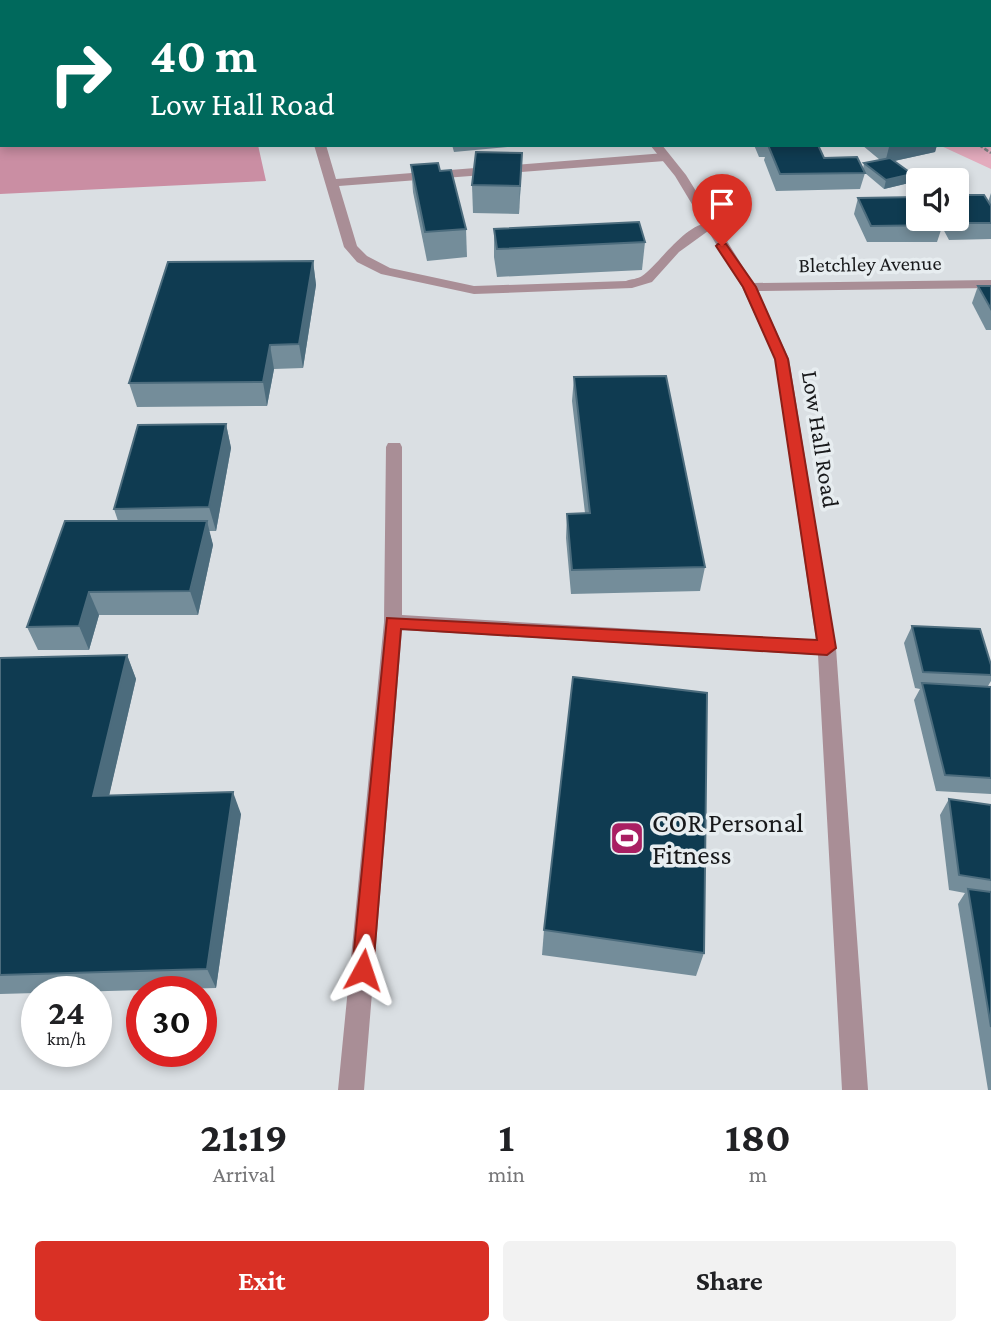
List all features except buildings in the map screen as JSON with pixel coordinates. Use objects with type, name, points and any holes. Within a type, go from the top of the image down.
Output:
[{"type":"street","points":[[321,147],[351,247],[362,259],[386,271],[474,290],[627,285],[647,279],[674,249],[709,226]]},
{"type":"street","name":"Low Hall Road","points":[[658,147],[680,175],[749,287],[782,359],[827,648],[855,1090]]},
{"type":"street","points":[[331,183],[666,157]]},
{"type":"street","name":"Bletchley Avenue","points":[[749,287],[991,284]]},
{"type":"street","points":[[351,1090],[393,622],[394,447]]},
{"type":"street","points":[[393,622],[827,648]]},
{"type":"shaded area","points":[[0,147],[258,147],[266,181],[0,194]]},
{"type":"shaded area","points":[[943,147],[991,147],[991,169]]},
{"type":"place","name":"COR Personal Fitness","points":[[627,838]]},
{"type":"route","points":[[363,970],[393,622],[827,648],[782,359],[749,287],[722,246]]}]
